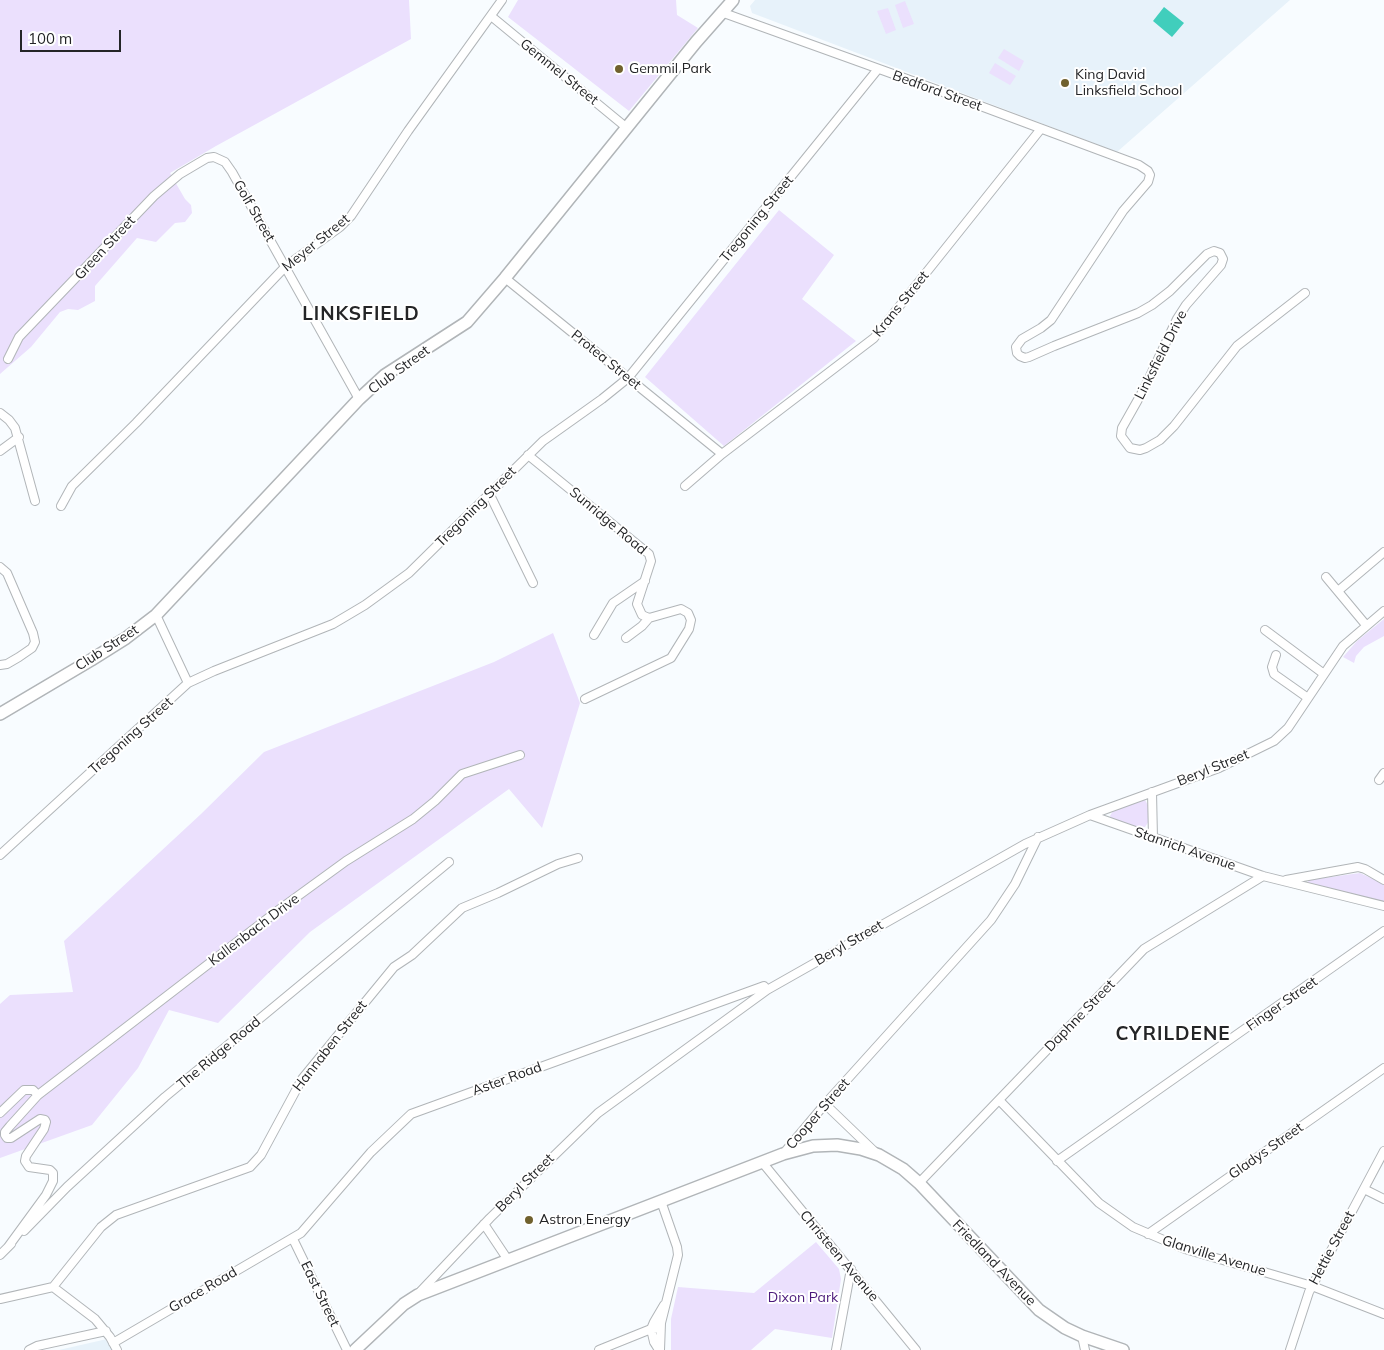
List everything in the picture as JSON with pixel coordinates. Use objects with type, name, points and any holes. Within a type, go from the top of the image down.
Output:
[{"type":"main road","name":"Club Street","points":[[0,714],[126,638],[156,615],[359,399],[386,376],[466,322],[505,278],[721,12],[733,0]]},
{"type":"main road","name":"Friedland Avenue","points":[[783,1154],[813,1146],[837,1145],[879,1155],[903,1169],[920,1183],[1039,1310],[1082,1336],[1123,1350]]},
{"type":"main road","name":"Cooper Street","points":[[418,1295],[783,1154]]},
{"type":"main road","name":"Beryl Street","points":[[356,1350],[404,1304],[418,1295]]},
{"type":"street","name":"Meyer Street","points":[[61,506],[72,486],[129,430],[286,266],[340,227],[351,216],[408,131],[502,0]]},
{"type":"street","name":"Bedford Street","points":[[721,12],[943,92],[1142,167],[1150,175]]},
{"type":"street","name":"Gemmel Street","points":[[491,16],[627,128]]},
{"type":"street","name":"Tregoning Street","points":[[0,855],[188,683],[333,624],[348,616],[409,573],[543,441],[628,378],[878,69]]},
{"type":"street","name":"Krans Street","points":[[685,486],[722,454],[874,338],[1040,130]]},
{"type":"street","name":"Green Street","points":[[8,359],[19,337],[154,196],[172,180],[196,164],[207,158],[218,158]]},
{"type":"street","name":"Golf Street","points":[[218,158],[227,165],[286,266],[359,399]]},
{"type":"street","name":"Linksfield Drive","points":[[1150,175],[1148,182],[1123,211],[1051,320],[1022,339],[1016,346],[1017,354],[1025,358],[1029,357],[1138,313],[1170,291],[1207,254],[1214,251],[1220,253],[1223,259],[1220,265],[1177,319],[1144,389],[1122,428],[1121,436],[1130,448],[1140,450],[1160,440],[1174,426],[1237,346],[1305,293]]},
{"type":"street","name":"Protea Street","points":[[505,278],[722,454]]},
{"type":"street","points":[[0,413],[13,424],[19,437],[36,502]]},
{"type":"street","points":[[0,451],[19,437]]},
{"type":"street","name":"Sunridge Road","points":[[528,455],[648,554],[651,561],[637,604],[640,612],[649,618]]},
{"type":"street","points":[[489,493],[533,583]]},
{"type":"street","points":[[1338,591],[1384,552]]},
{"type":"street","points":[[0,567],[6,574],[34,638],[32,648],[7,664],[0,664]]},
{"type":"street","points":[[1326,577],[1366,625]]},
{"type":"street","points":[[594,635],[614,603],[644,581]]},
{"type":"street","points":[[585,699],[668,660],[682,642],[691,624],[688,613],[681,609],[649,618],[626,638]]},
{"type":"street","name":"Beryl Street","points":[[418,1295],[484,1224],[598,1113],[765,988],[1038,837],[1090,815],[1219,768],[1266,746],[1288,728],[1343,646],[1384,611]]},
{"type":"street","points":[[156,615],[188,683]]},
{"type":"street","points":[[1265,630],[1324,674]]},
{"type":"street","points":[[1276,655],[1272,667],[1274,674],[1308,698]]},
{"type":"street","name":"Kallenbach Drive","points":[[8,1247],[46,1195],[53,1181],[53,1173],[50,1170],[29,1167],[25,1161],[26,1156],[44,1129],[46,1122],[44,1120],[40,1119],[11,1138],[7,1138],[5,1135],[10,1126],[38,1095],[273,914],[346,861],[413,819],[435,801],[462,774],[520,755]]},
{"type":"street","points":[[1152,792],[1154,838]]},
{"type":"street","name":"Stanrich Avenue","points":[[1090,815],[1262,876],[1384,906]]},
{"type":"street","name":"Cooper Street","points":[[783,1154],[825,1104],[991,920],[1015,884],[1038,837]]},
{"type":"street","name":"Hannaben Street","points":[[52,1287],[101,1227],[116,1215],[247,1169],[254,1164],[261,1155],[295,1089],[311,1067],[394,967],[412,955],[459,910],[558,864],[578,858]]},
{"type":"street","name":"The Ridge Road","points":[[0,1255],[67,1187],[165,1097],[449,862]]},
{"type":"street","name":"Stanrich Avenue","points":[[1282,881],[1358,868],[1365,869],[1384,880]]},
{"type":"street","name":"Daphne Street","points":[[920,1183],[1144,949],[1262,876]]},
{"type":"street","name":"Finger Street","points":[[1057,1161],[1384,931]]},
{"type":"street","name":"Aster Road","points":[[293,1239],[317,1216],[345,1180],[371,1152],[411,1114],[765,988]]},
{"type":"street","name":"Gladys Street","points":[[1148,1234],[1384,1068]]},
{"type":"street","points":[[0,1113],[24,1090],[33,1090],[38,1095]]},
{"type":"street","name":"Glanville Avenue","points":[[1000,1101],[1103,1206],[1133,1227],[1194,1252],[1312,1286],[1384,1314]]},
{"type":"street","name":"Friedland Avenue","points":[[825,1104],[879,1155]]},
{"type":"street","name":"Hettie Street","points":[[1290,1350],[1306,1298],[1384,1151]]},
{"type":"street","name":"Christeen Avenue","points":[[762,1162],[916,1350]]},
{"type":"street","points":[[1364,1189],[1384,1199]]},
{"type":"street","points":[[659,1350],[656,1317],[666,1301],[678,1255],[661,1201]]},
{"type":"street","points":[[484,1224],[508,1260]]},
{"type":"street","name":"Grace Road","points":[[115,1346],[138,1327],[293,1239]]},
{"type":"street","name":"East Street","points":[[293,1239],[347,1350]]},
{"type":"street","points":[[836,1350],[851,1270]]},
{"type":"street","points":[[0,1299],[52,1287],[89,1313],[106,1331],[115,1346]]},
{"type":"street","points":[[29,1350],[37,1346],[106,1331]]},
{"type":"street","points":[[599,1350],[632,1338],[656,1333]]},
{"type":"street","points":[[1082,1336],[1085,1350]]},
{"type":"shaded area","name":"King David Linksfield School","points":[[755,0],[1290,0],[1117,152],[752,13],[750,6]]},
{"type":"shaded area","points":[[1164,7],[1184,23],[1172,37],[1153,21]]},
{"type":"shaded area","points":[[107,1339],[112,1350],[59,1350]]},
{"type":"green space","points":[[0,0],[409,0],[411,39],[170,173],[185,199],[191,205],[192,213],[185,222],[175,223],[156,242],[137,238],[95,286],[95,301],[78,310],[68,309],[60,312],[31,347],[0,374]]},
{"type":"green space","name":"Gemmil Park","points":[[518,0],[676,0],[677,15],[698,28],[629,111],[508,17]]},
{"type":"green space","points":[[905,1],[914,24],[903,28],[895,5]]},
{"type":"green space","points":[[888,8],[896,30],[886,34],[877,11]]},
{"type":"green space","points":[[1004,49],[1024,61],[1019,71],[998,58]]},
{"type":"green space","points":[[995,63],[1016,76],[1010,85],[989,73]]},
{"type":"green space","points":[[779,210],[834,255],[802,299],[856,341],[724,446],[645,377]]},
{"type":"green space","points":[[1384,619],[1384,636],[1364,647],[1356,656],[1354,663],[1343,657],[1357,641]]},
{"type":"green space","points":[[553,633],[580,703],[542,828],[509,789],[310,932],[218,1023],[169,1010],[138,1068],[92,1125],[0,1158],[0,1004],[10,995],[73,992],[64,941],[201,814],[264,752],[494,662]]},
{"type":"green space","points":[[1145,800],[1149,807],[1149,821],[1145,827],[1135,828],[1111,819],[1110,816],[1113,811]]},
{"type":"green space","points":[[1360,873],[1384,884],[1384,903],[1307,884],[1309,880]]},
{"type":"green space","name":"Dixon Park","points":[[816,1242],[839,1269],[841,1279],[832,1338],[775,1329],[751,1350],[671,1350],[671,1319],[678,1287],[754,1293]]},
{"type":"place","name":"Gemmil Park","points":[[619,69]]},
{"type":"place","name":"King David Linksfield School","points":[[1065,83]]},
{"type":"place","name":"Astron Energy","points":[[529,1220]]},
{"type":"district","name":"LINKSFIELD","points":[[361,314]]},
{"type":"district","name":"CYRILDENE","points":[[1173,1034]]}]
